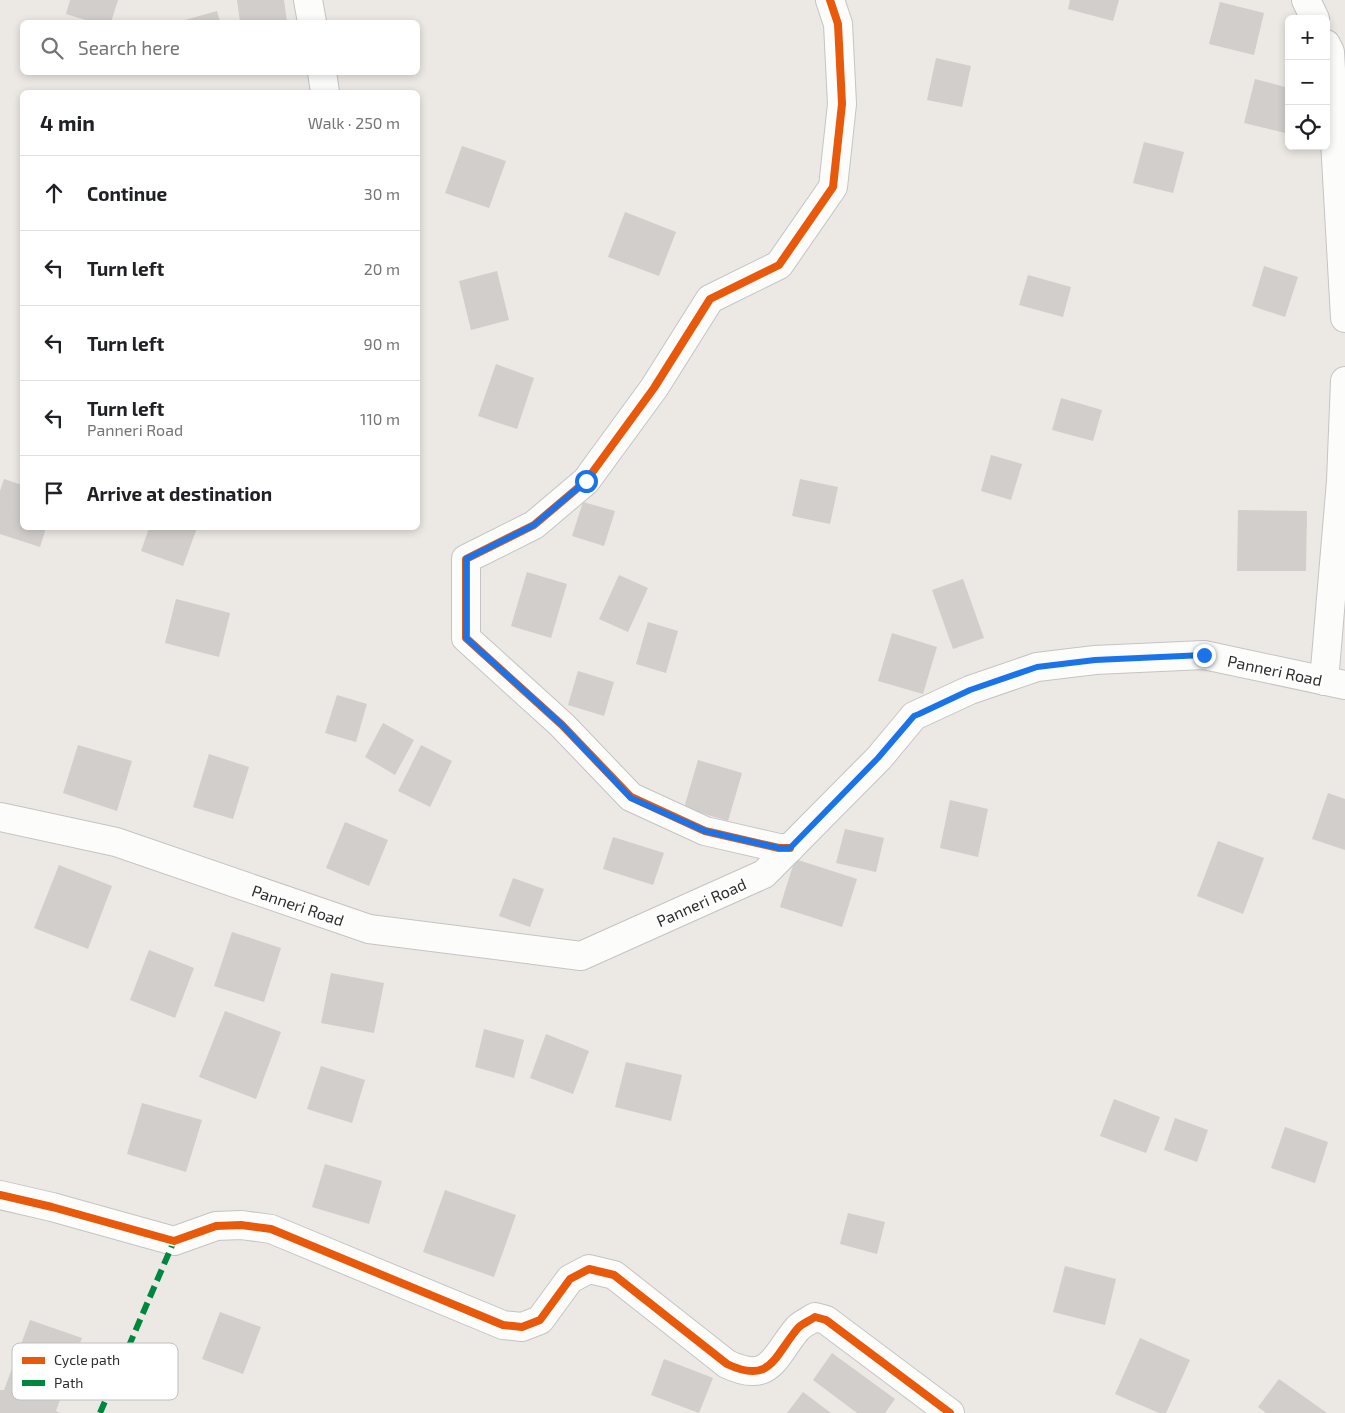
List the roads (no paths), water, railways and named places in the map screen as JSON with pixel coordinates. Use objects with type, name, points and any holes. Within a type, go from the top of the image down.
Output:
[{"type":"street","points":[[308,0],[312,20]]},
{"type":"street","points":[[790,848],[779,848],[705,831],[631,798],[562,725],[466,638],[466,559],[534,525],[586,481],[654,388],[710,299],[779,266],[833,187],[842,104],[838,24],[830,0]]},
{"type":"street","points":[[1306,0],[1313,15]]},
{"type":"street","points":[[1330,52],[1345,318]]},
{"type":"street","points":[[323,75],[326,90]]},
{"type":"street","points":[[1334,683],[1345,381]]},
{"type":"street","name":"Panneri Road","points":[[0,817],[116,842],[369,929],[581,956],[764,874],[878,758],[914,716],[970,690],[1037,667],[1095,660],[1204,655],[1334,683]]},
{"type":"street","points":[[0,1195],[52,1207],[174,1241],[216,1226],[241,1225],[271,1228],[503,1325],[522,1327],[540,1320],[570,1279],[589,1269],[614,1275],[727,1364],[738,1369],[751,1371],[760,1370],[773,1363],[799,1326],[815,1317],[826,1320],[950,1413]]}]
